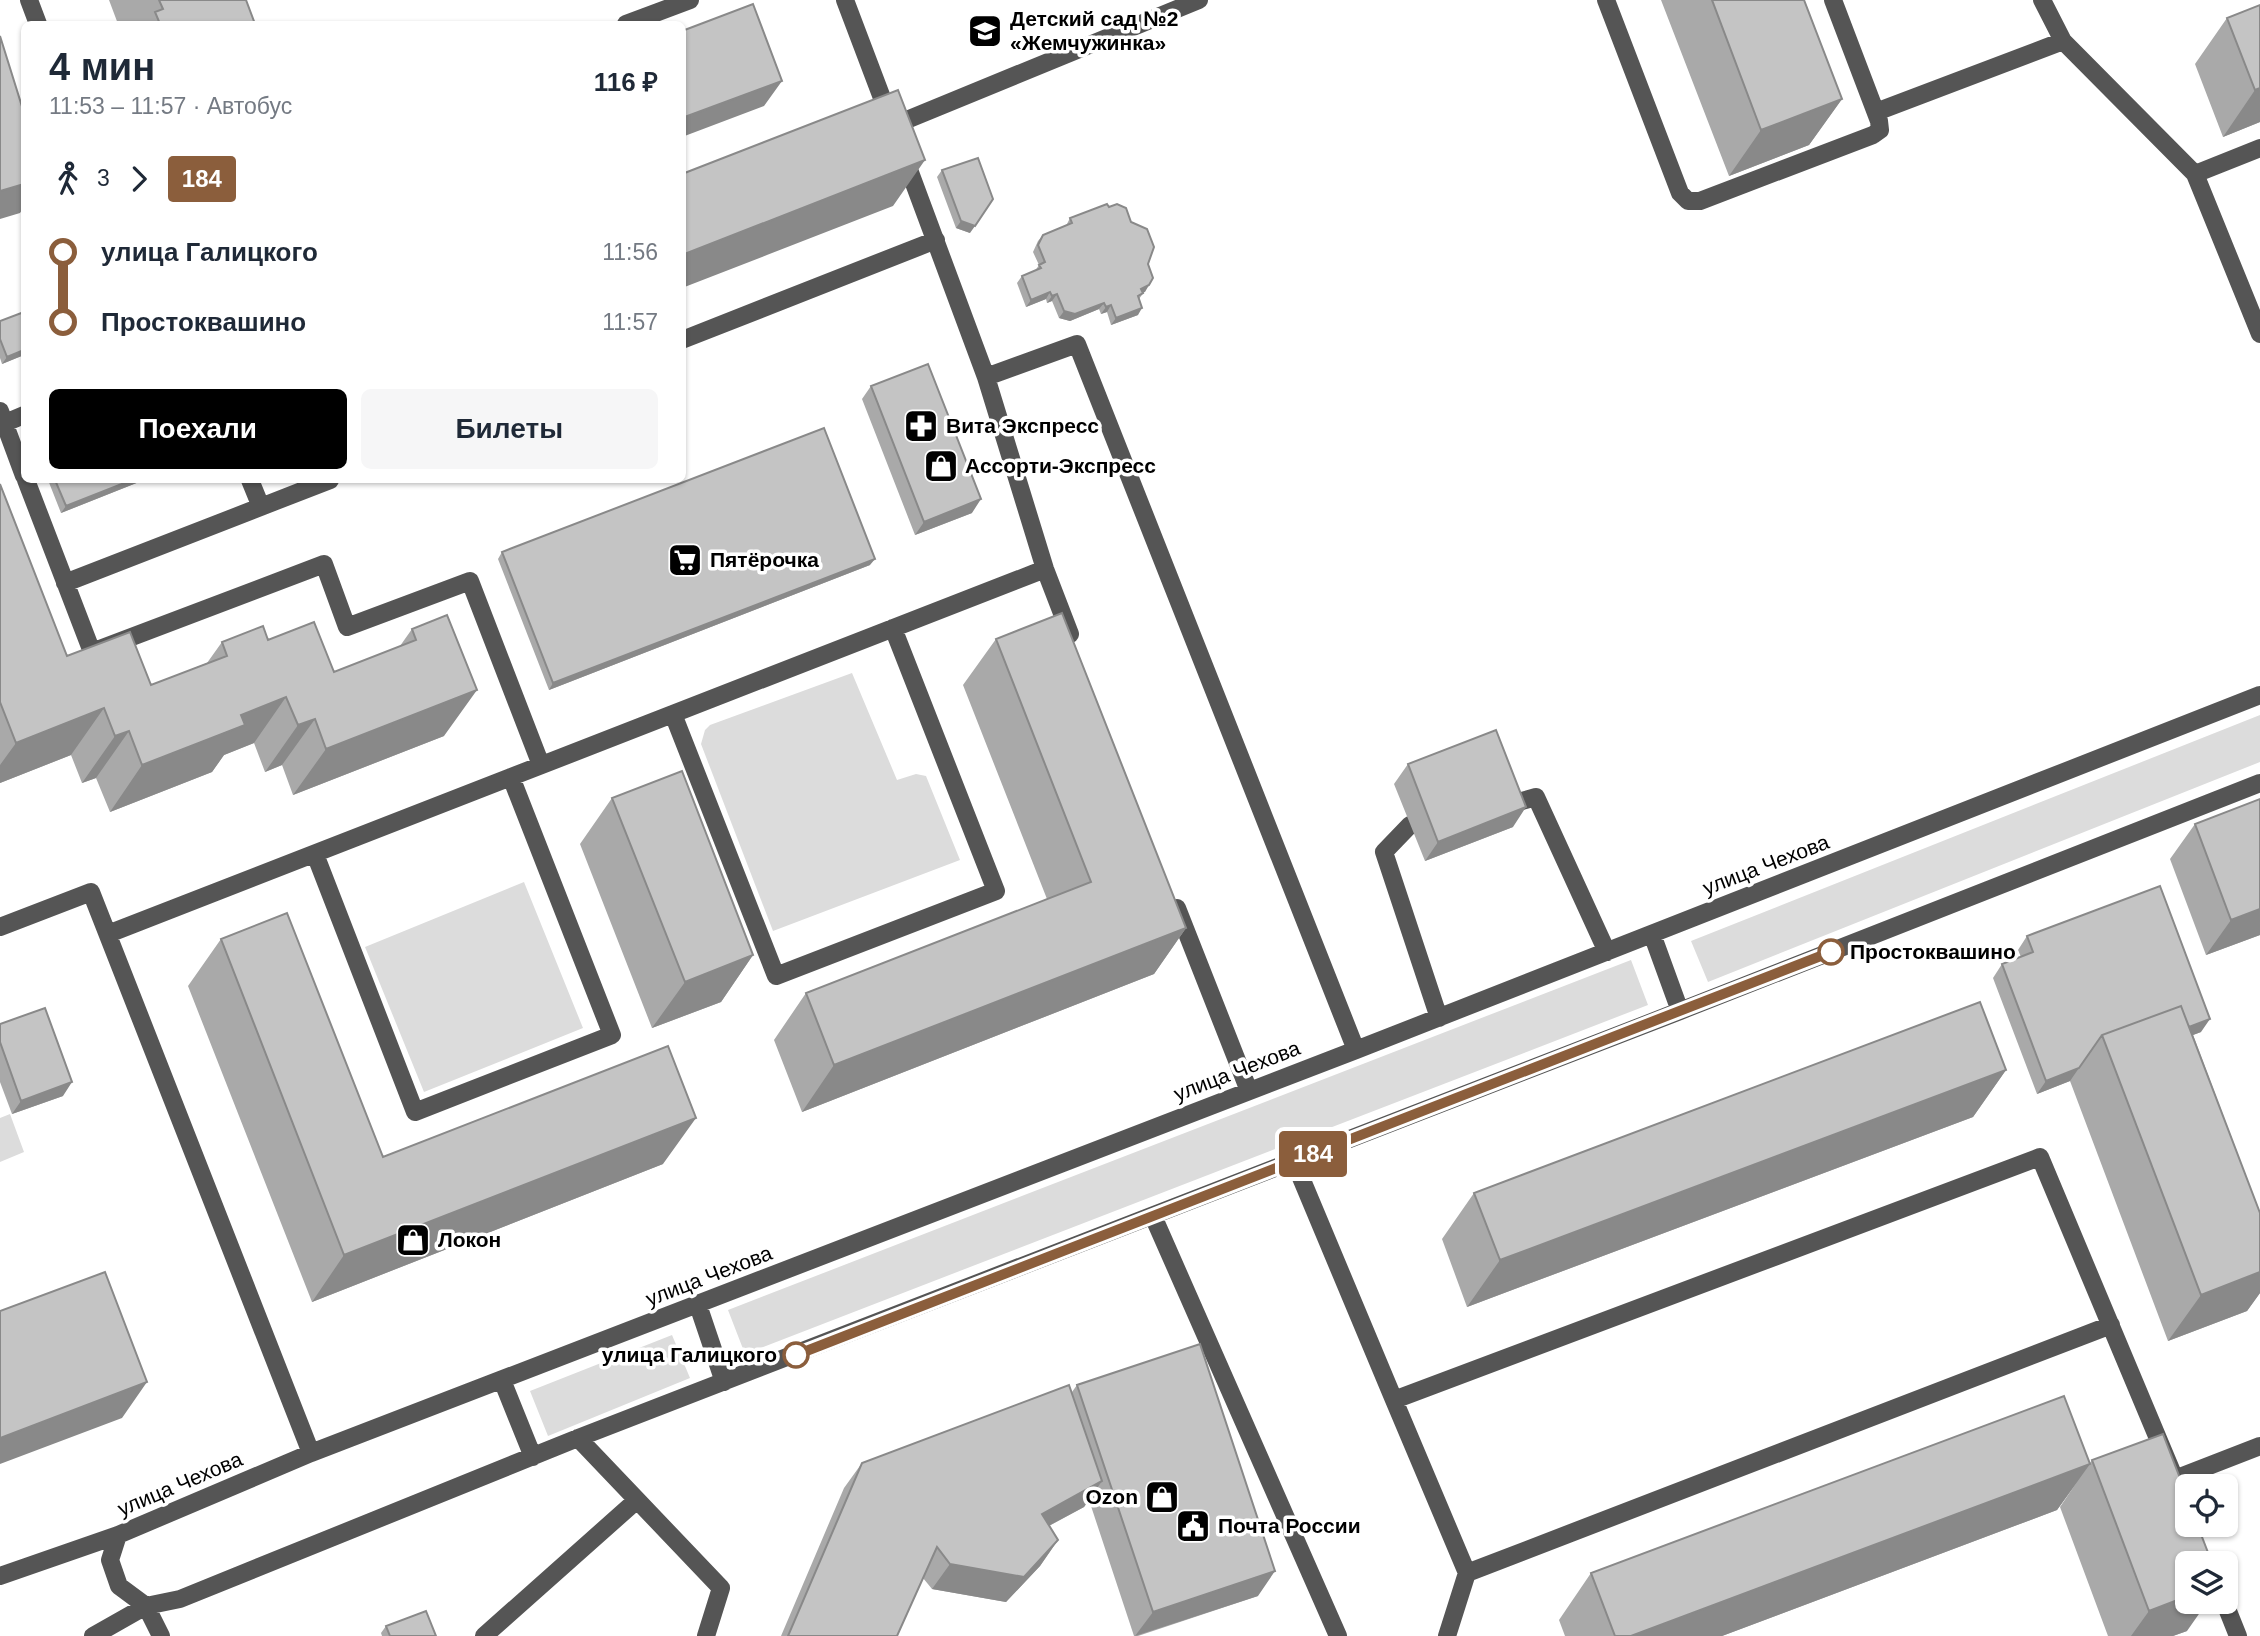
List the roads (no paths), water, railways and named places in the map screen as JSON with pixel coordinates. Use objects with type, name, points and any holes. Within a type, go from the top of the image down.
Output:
[{"type":"street","points":[[29,0],[37,21]]},
{"type":"street","points":[[634,21],[690,0]]},
{"type":"street","points":[[845,0],[986,377],[1045,569],[1074,646]]},
{"type":"street","points":[[892,126],[1199,0]]},
{"type":"street","points":[[1606,0],[1680,193],[1688,201],[1700,201],[1874,135],[1880,130],[1876,112],[1833,0]]},
{"type":"street","points":[[2042,0],[2063,41],[2195,174],[2260,334]]},
{"type":"street","points":[[1876,112],[2063,41]]},
{"type":"street","points":[[2195,174],[2260,148]]},
{"type":"street","points":[[686,338],[936,240]]},
{"type":"street","points":[[986,377],[1077,344],[1356,1050]]},
{"type":"street","points":[[21,415],[2,417],[21,467]]},
{"type":"street","points":[[27,483],[92,652],[324,564],[347,627],[470,581],[541,765]]},
{"type":"street","points":[[251,483],[261,507]]},
{"type":"street","points":[[65,583],[322,483]]},
{"type":"street","points":[[108,934],[1045,569]]},
{"type":"street","points":[[673,714],[776,976],[996,891],[893,628]]},
{"type":"street","name":"улица Чехова","points":[[146,1606],[119,1586],[110,1560],[118,1535],[311,1453],[1439,1018],[2260,695]]},
{"type":"street","points":[[314,854],[415,1112],[612,1035],[511,777]]},
{"type":"street","points":[[93,1636],[146,1606],[180,1599],[578,1438],[2260,783]]},
{"type":"street","points":[[1504,806],[1536,797],[1607,952]]},
{"type":"street","points":[[1410,825],[1384,852],[1439,1018]]},
{"type":"street","points":[[1169,887],[1249,1091]]},
{"type":"street","points":[[0,927],[91,892],[311,1453]]},
{"type":"street","points":[[1652,934],[1680,1011]]},
{"type":"street","points":[[1394,1400],[2040,1157],[2175,1479]]},
{"type":"street","points":[[1294,1161],[1467,1573],[1447,1636]]},
{"type":"street","points":[[1153,1216],[1338,1636]]},
{"type":"street","points":[[698,1305],[724,1382]]},
{"type":"street","points":[[1467,1573],[2111,1325]]},
{"type":"street","points":[[502,1380],[533,1457]]},
{"type":"street","points":[[578,1438],[720,1588],[706,1636]]},
{"type":"street","points":[[2188,1474],[2260,1446]]},
{"type":"street","points":[[484,1636],[636,1500]]},
{"type":"street","points":[[0,1576],[118,1535]]},
{"type":"street","points":[[146,1606],[162,1636]]},
{"type":"street","points":[[2229,1614],[2238,1636]]},
{"type":"place","name":"Детский сад №2 «Жемчужинка»","points":[[985,31]]},
{"type":"place","name":"Вита Экспресс","points":[[921,426]]},
{"type":"place","name":"Ассорти-Экспресс","points":[[941,466]]},
{"type":"place","name":"Пятёрочка","points":[[685,560]]},
{"type":"place","name":"Простоквашино","points":[[1831,952]]},
{"type":"place","name":"Локон","points":[[413,1240]]},
{"type":"place","name":"улица Галицкого","points":[[796,1355]]},
{"type":"place","name":"Ozon","points":[[1162,1497]]},
{"type":"place","name":"Почта России","points":[[1193,1526]]}]
